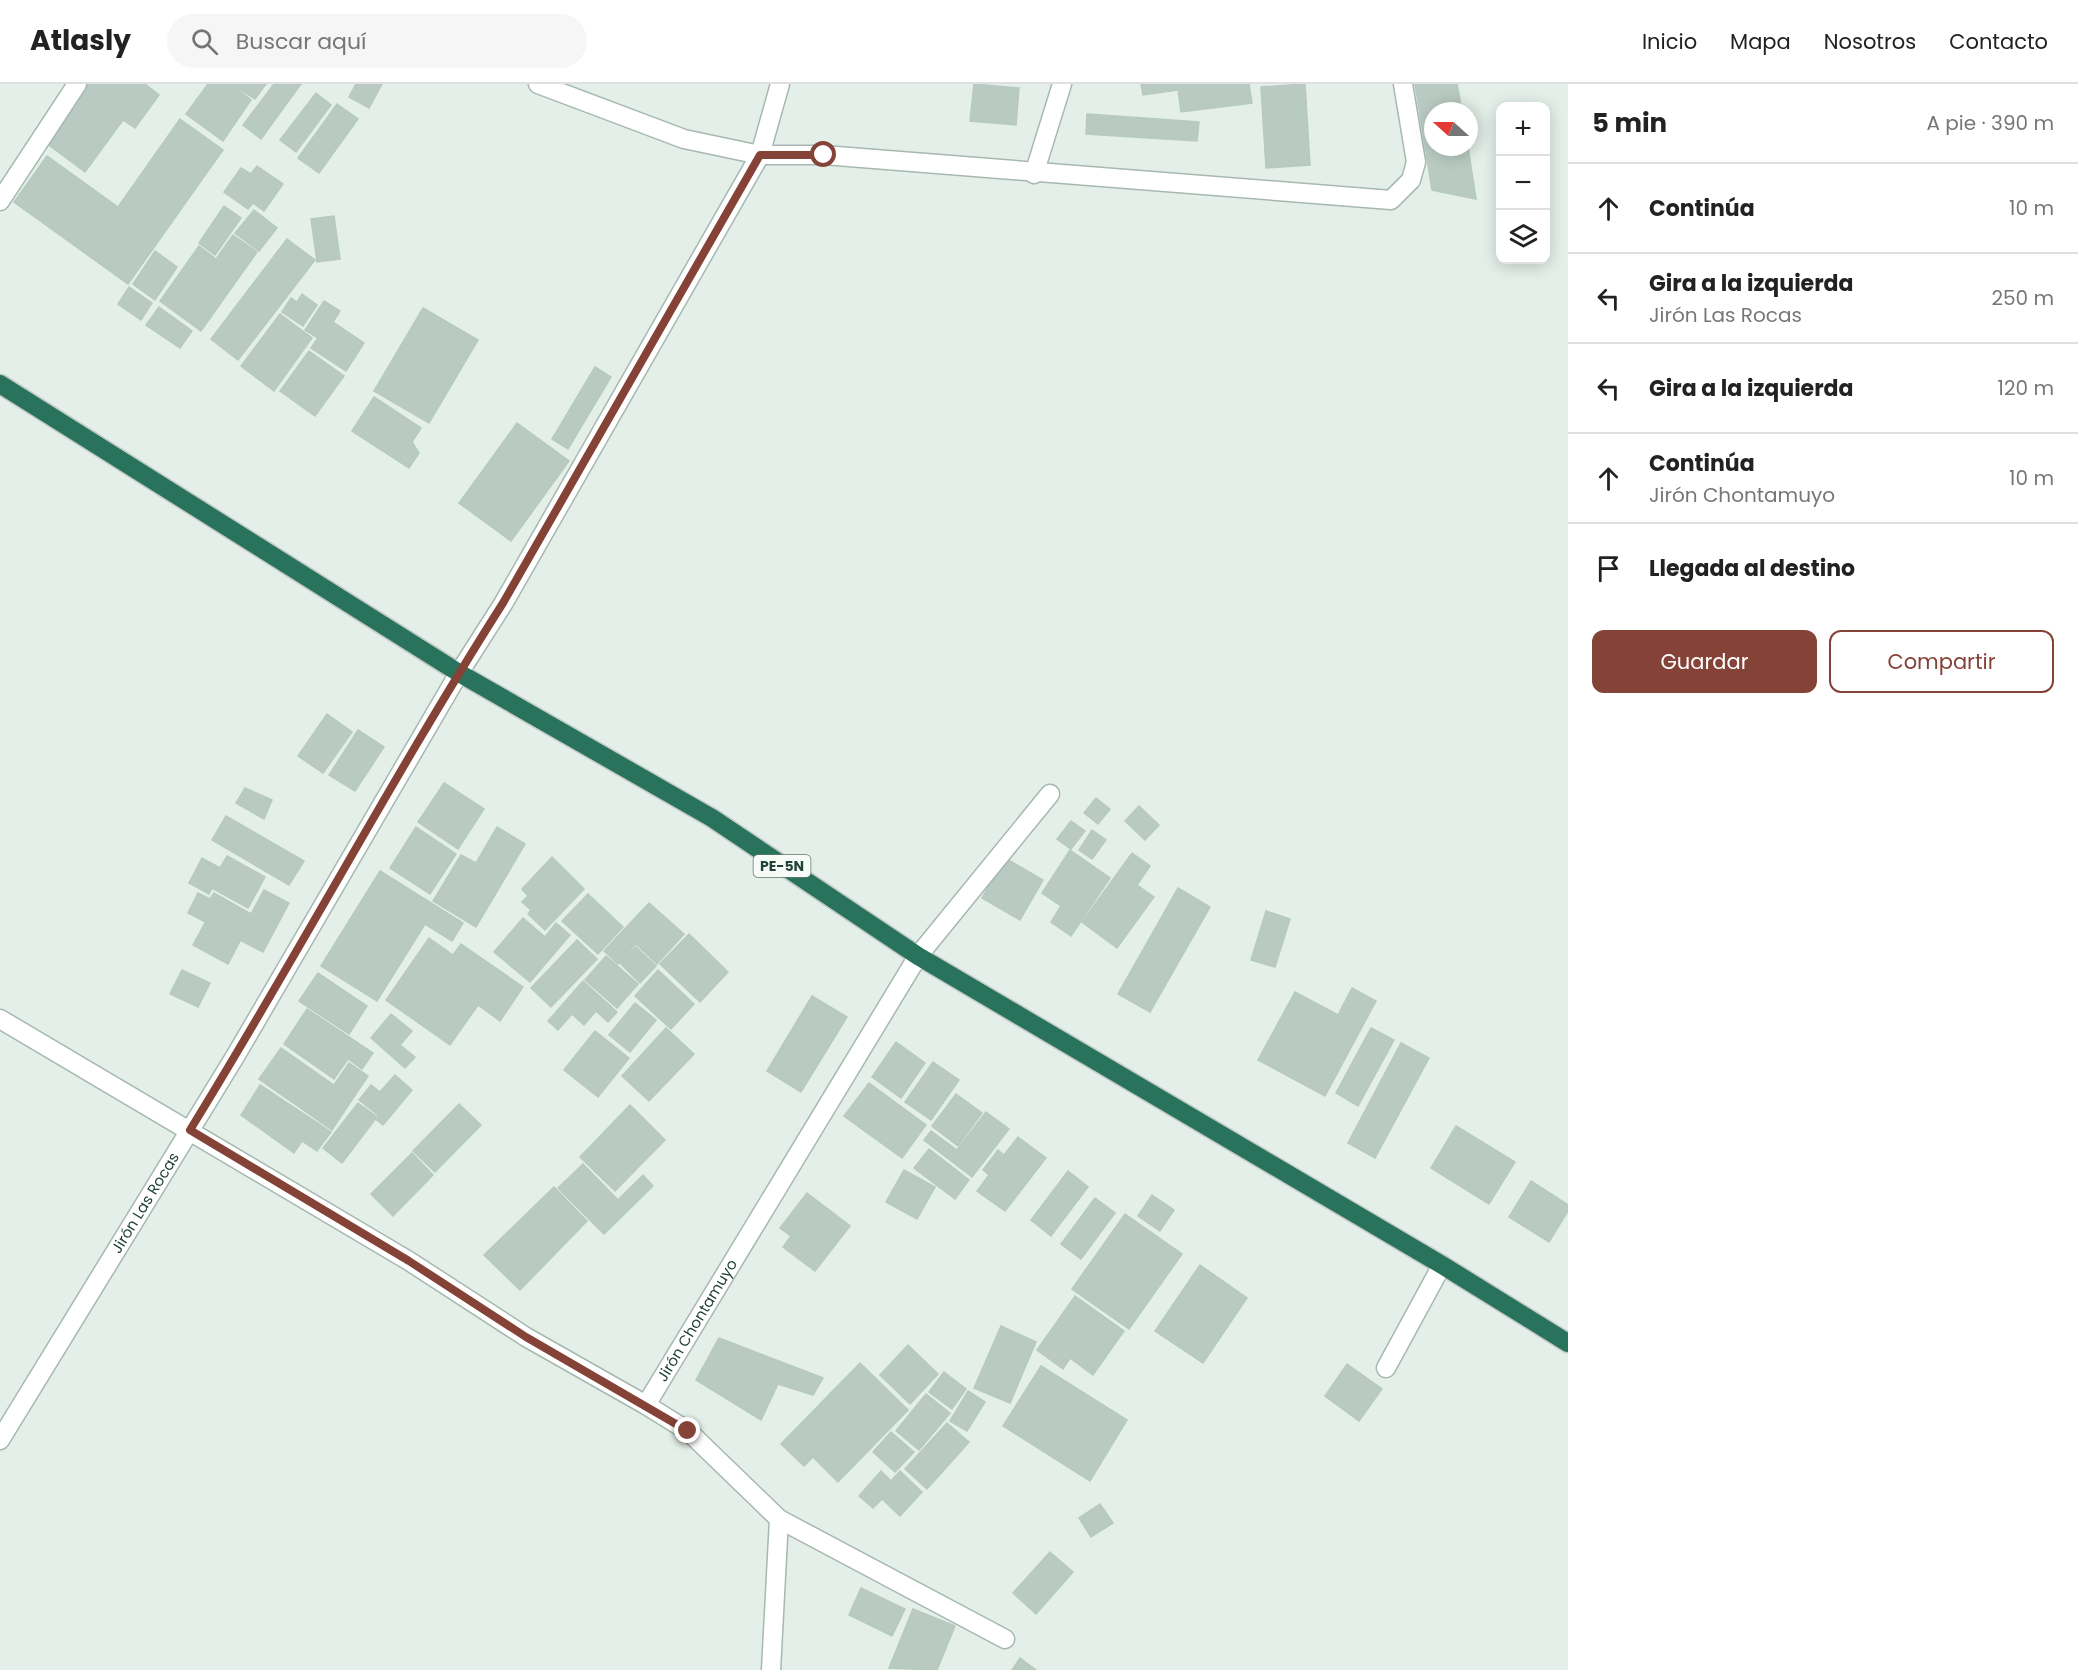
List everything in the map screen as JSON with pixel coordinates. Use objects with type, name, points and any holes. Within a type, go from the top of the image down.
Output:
[{"type":"highway","name":"PE-5N","points":[[0,384],[459,673],[712,818],[918,956],[1442,1265],[1568,1343]]},
{"type":"street","points":[[0,201],[77,84]]},
{"type":"street","points":[[538,84],[684,139],[760,155],[824,155],[1034,174],[1391,200],[1411,180],[1416,162],[1402,84]]},
{"type":"street","name":"Jirón Las Rocas","points":[[0,1440],[236,1055],[459,673],[509,593],[760,155],[780,84]]},
{"type":"street","points":[[1034,174],[1062,84]]},
{"type":"street","name":"Jirón Chontamuyo","points":[[646,1405],[918,956],[1050,794]]},
{"type":"street","points":[[0,1019],[409,1261],[526,1337],[688,1431],[779,1519],[1005,1639]]},
{"type":"street","points":[[1386,1368],[1442,1265]]},
{"type":"street","points":[[771,1670],[779,1519]]},
{"type":"building","points":[[87,84],[145,84],[159,95],[135,128],[123,120],[85,172],[45,142]]},
{"type":"building","points":[[208,84],[231,84],[251,100],[223,141],[186,114]]},
{"type":"building","points":[[232,84],[266,84],[255,99]]},
{"type":"building","points":[[274,84],[301,84],[261,139],[243,125]]},
{"type":"building","points":[[356,84],[382,84],[369,108],[349,97]]},
{"type":"building","points":[[974,84],[1019,88],[1016,125],[970,121]]},
{"type":"building","points":[[1141,84],[1249,84],[1252,103],[1181,112],[1178,90],[1143,95]]},
{"type":"building","points":[[1305,84],[1310,165],[1266,168],[1261,87]]},
{"type":"building","points":[[1415,84],[1457,84],[1460,102],[1424,102],[1424,140]]},
{"type":"building","points":[[316,93],[331,105],[296,152],[280,140]]},
{"type":"building","points":[[337,104],[358,119],[319,173],[298,158]]},
{"type":"building","points":[[1087,114],[1199,122],[1197,141],[1086,134]]},
{"type":"building","points":[[180,119],[223,150],[128,284],[14,202],[47,156],[118,207]]},
{"type":"building","points":[[1427,156],[1469,156],[1476,199],[1432,190]]},
{"type":"building","points":[[257,166],[283,184],[264,211],[253,203],[248,209],[224,192],[241,168],[251,174]]},
{"type":"building","points":[[224,206],[241,218],[215,255],[199,243]]},
{"type":"building","points":[[254,210],[277,228],[259,251],[235,233]]},
{"type":"building","points":[[334,216],[340,259],[317,262],[311,219]]},
{"type":"building","points":[[233,235],[257,252],[201,331],[160,301],[199,246],[216,259]]},
{"type":"building","points":[[287,239],[315,260],[238,360],[211,339]]},
{"type":"building","points":[[155,251],[177,267],[155,300],[133,284]]},
{"type":"building","points":[[129,287],[152,303],[141,320],[118,304]]},
{"type":"building","points":[[302,294],[317,305],[303,326],[282,312],[291,298],[297,302]]},
{"type":"building","points":[[324,301],[340,311],[333,322],[364,343],[346,371],[311,348],[318,338],[305,330]]},
{"type":"building","points":[[159,307],[192,331],[180,348],[146,325]]},
{"type":"building","points":[[423,308],[478,340],[429,423],[374,391]]},
{"type":"building","points":[[280,314],[312,338],[274,391],[241,366]]},
{"type":"building","points":[[309,351],[344,376],[315,416],[280,391]]},
{"type":"building","points":[[595,367],[611,377],[568,449],[552,439]]},
{"type":"building","points":[[374,397],[421,428],[412,442],[419,453],[409,468],[352,431]]},
{"type":"building","points":[[517,423],[569,461],[511,541],[459,503]]},
{"type":"building","points":[[327,714],[352,732],[323,773],[298,756]]},
{"type":"building","points":[[358,730],[384,747],[355,791],[329,775]]},
{"type":"building","points":[[444,783],[484,809],[458,849],[418,822]]},
{"type":"building","points":[[245,788],[272,800],[264,819],[236,803]]},
{"type":"building","points":[[1096,798],[1110,809],[1098,824],[1084,813]]},
{"type":"building","points":[[1139,806],[1159,825],[1145,840],[1125,821]]},
{"type":"building","points":[[226,816],[304,861],[289,885],[212,840]]},
{"type":"building","points":[[1071,821],[1085,831],[1071,849],[1057,839]]},
{"type":"building","points":[[416,827],[456,854],[430,894],[390,868]]},
{"type":"building","points":[[497,827],[525,844],[476,927],[433,901],[461,855],[476,863]]},
{"type":"building","points":[[1092,830],[1106,840],[1092,859],[1079,850]]},
{"type":"building","points":[[1070,850],[1110,878],[1071,936],[1051,922],[1061,906],[1042,893]]},
{"type":"building","points":[[1132,853],[1150,866],[1137,885],[1154,897],[1117,948],[1082,922]]},
{"type":"building","points":[[227,856],[265,877],[248,908],[212,888],[209,894],[189,883],[202,858],[220,868]]},
{"type":"building","points":[[552,857],[584,889],[545,930],[528,914],[531,910],[522,902],[528,896],[522,889]]},
{"type":"building","points":[[1005,858],[1043,880],[1020,920],[982,898]]},
{"type":"building","points":[[380,871],[463,923],[452,941],[425,924],[377,1001],[321,966]]},
{"type":"building","points":[[1178,888],[1210,907],[1150,1012],[1118,994]]},
{"type":"building","points":[[264,890],[289,903],[263,952],[188,913],[198,893],[210,899],[214,893],[251,914]]},
{"type":"building","points":[[588,894],[623,927],[598,954],[562,921]]},
{"type":"building","points":[[649,903],[684,934],[657,964],[636,944],[618,964],[604,951]]},
{"type":"building","points":[[1266,911],[1290,919],[1275,967],[1251,960]]},
{"type":"building","points":[[523,918],[545,937],[556,923],[570,935],[530,982],[494,952]]},
{"type":"building","points":[[205,923],[240,941],[228,964],[193,945]]},
{"type":"building","points":[[689,934],[728,972],[700,1002],[660,964]]},
{"type":"building","points":[[429,938],[453,955],[461,944],[523,987],[500,1021],[478,1005],[450,1045],[386,1000]]},
{"type":"building","points":[[577,940],[597,959],[551,1007],[531,988]]},
{"type":"building","points":[[636,947],[656,966],[640,983],[620,963]]},
{"type":"building","points":[[606,956],[638,984],[617,1008],[585,980]]},
{"type":"building","points":[[182,970],[210,983],[198,1007],[170,994]]},
{"type":"building","points":[[658,970],[694,1004],[671,1029],[635,996]]},
{"type":"building","points":[[318,973],[367,1006],[349,1034],[299,1001]]},
{"type":"building","points":[[583,981],[617,1012],[608,1022],[596,1011],[584,1025],[572,1014],[558,1030],[548,1021]]},
{"type":"building","points":[[1352,988],[1376,1001],[1325,1096],[1258,1060],[1295,992],[1338,1015]]},
{"type":"building","points":[[812,996],[847,1017],[801,1092],[767,1071]]},
{"type":"building","points":[[635,1003],[656,1020],[630,1052],[609,1035]]},
{"type":"building","points":[[307,1009],[373,1053],[362,1069],[348,1059],[334,1079],[284,1044]]},
{"type":"building","points":[[391,1014],[412,1031],[400,1045],[415,1057],[405,1068],[371,1038]]},
{"type":"building","points":[[666,1028],[694,1054],[649,1101],[622,1076]]},
{"type":"building","points":[[1371,1028],[1394,1040],[1358,1106],[1336,1093]]},
{"type":"building","points":[[595,1031],[629,1058],[598,1097],[564,1070]]},
{"type":"building","points":[[896,1042],[925,1063],[901,1098],[872,1077]]},
{"type":"building","points":[[1401,1043],[1429,1058],[1375,1158],[1348,1143]]},
{"type":"building","points":[[281,1048],[334,1085],[349,1063],[368,1076],[332,1130],[259,1079]]},
{"type":"building","points":[[933,1062],[959,1080],[931,1120],[905,1102]]},
{"type":"building","points":[[395,1075],[412,1090],[383,1125],[377,1120],[379,1116],[359,1100],[371,1085],[380,1092]]},
{"type":"building","points":[[869,1083],[926,1125],[902,1158],[844,1116]]},
{"type":"building","points":[[260,1085],[331,1132],[317,1151],[302,1141],[294,1153],[241,1115]]},
{"type":"building","points":[[956,1094],[982,1113],[958,1146],[932,1126]]},
{"type":"building","points":[[358,1103],[377,1117],[342,1163],[323,1148]]},
{"type":"building","points":[[459,1104],[481,1125],[435,1172],[413,1151]]},
{"type":"building","points":[[630,1105],[665,1140],[615,1191],[580,1157]]},
{"type":"building","points":[[986,1112],[1009,1129],[972,1177],[924,1140],[931,1131],[957,1150]]},
{"type":"building","points":[[1456,1126],[1515,1162],[1489,1204],[1431,1168]]},
{"type":"building","points":[[1018,1137],[1046,1158],[1005,1211],[977,1191],[989,1175],[983,1170],[998,1150],[1004,1155]]},
{"type":"building","points":[[929,1149],[969,1180],[955,1199],[914,1168]]},
{"type":"building","points":[[412,1153],[433,1175],[393,1216],[371,1194]]},
{"type":"building","points":[[583,1164],[618,1200],[643,1175],[653,1186],[604,1234],[558,1188]]},
{"type":"building","points":[[904,1170],[935,1187],[917,1219],[886,1202]]},
{"type":"building","points":[[1068,1171],[1088,1187],[1051,1236],[1031,1220]]},
{"type":"building","points":[[1531,1181],[1568,1205],[1568,1211],[1549,1242],[1509,1217]]},
{"type":"building","points":[[554,1187],[587,1221],[520,1290],[484,1255]]},
{"type":"building","points":[[807,1193],[850,1226],[815,1271],[783,1247],[791,1236],[780,1228]]},
{"type":"building","points":[[1152,1195],[1174,1210],[1160,1231],[1138,1216]]},
{"type":"building","points":[[1095,1198],[1115,1213],[1081,1259],[1061,1244]]},
{"type":"building","points":[[1125,1214],[1182,1254],[1129,1329],[1072,1289]]},
{"type":"building","points":[[1200,1265],[1247,1298],[1203,1363],[1155,1331]]},
{"type":"building","points":[[1075,1296],[1124,1331],[1093,1375],[1070,1358],[1063,1369],[1037,1350]]},
{"type":"building","points":[[1001,1326],[1036,1342],[1010,1403],[974,1388]]},
{"type":"building","points":[[719,1338],[823,1378],[813,1395],[778,1384],[761,1420],[696,1380]]},
{"type":"building","points":[[908,1345],[938,1374],[910,1404],[880,1375]]},
{"type":"building","points":[[860,1363],[908,1410],[838,1482],[813,1457],[804,1466],[781,1444]]},
{"type":"building","points":[[1347,1364],[1382,1389],[1359,1421],[1325,1396]]},
{"type":"building","points":[[1041,1366],[1127,1420],[1090,1481],[1003,1426]]},
{"type":"building","points":[[944,1372],[966,1389],[952,1409],[929,1392]]},
{"type":"building","points":[[968,1391],[985,1402],[967,1431],[950,1421]]},
{"type":"building","points":[[926,1394],[950,1413],[919,1450],[896,1431]]},
{"type":"building","points":[[947,1423],[969,1442],[927,1489],[905,1469]]},
{"type":"building","points":[[891,1432],[914,1452],[895,1472],[873,1452]]},
{"type":"building","points":[[881,1471],[891,1481],[900,1471],[922,1492],[900,1516],[882,1499],[873,1508],[859,1496]]},
{"type":"building","points":[[1100,1504],[1113,1523],[1091,1537],[1079,1518]]},
{"type":"building","points":[[1050,1552],[1073,1572],[1036,1614],[1013,1593]]},
{"type":"building","points":[[861,1588],[905,1609],[892,1636],[849,1615]]},
{"type":"building","points":[[913,1609],[955,1626],[937,1670],[889,1668]]},
{"type":"building","points":[[1020,1658],[1036,1670],[1012,1670]]},
{"type":"route","points":[[688,1431],[526,1337],[409,1261],[190,1130],[459,673],[503,603],[760,155],[824,155]]}]
